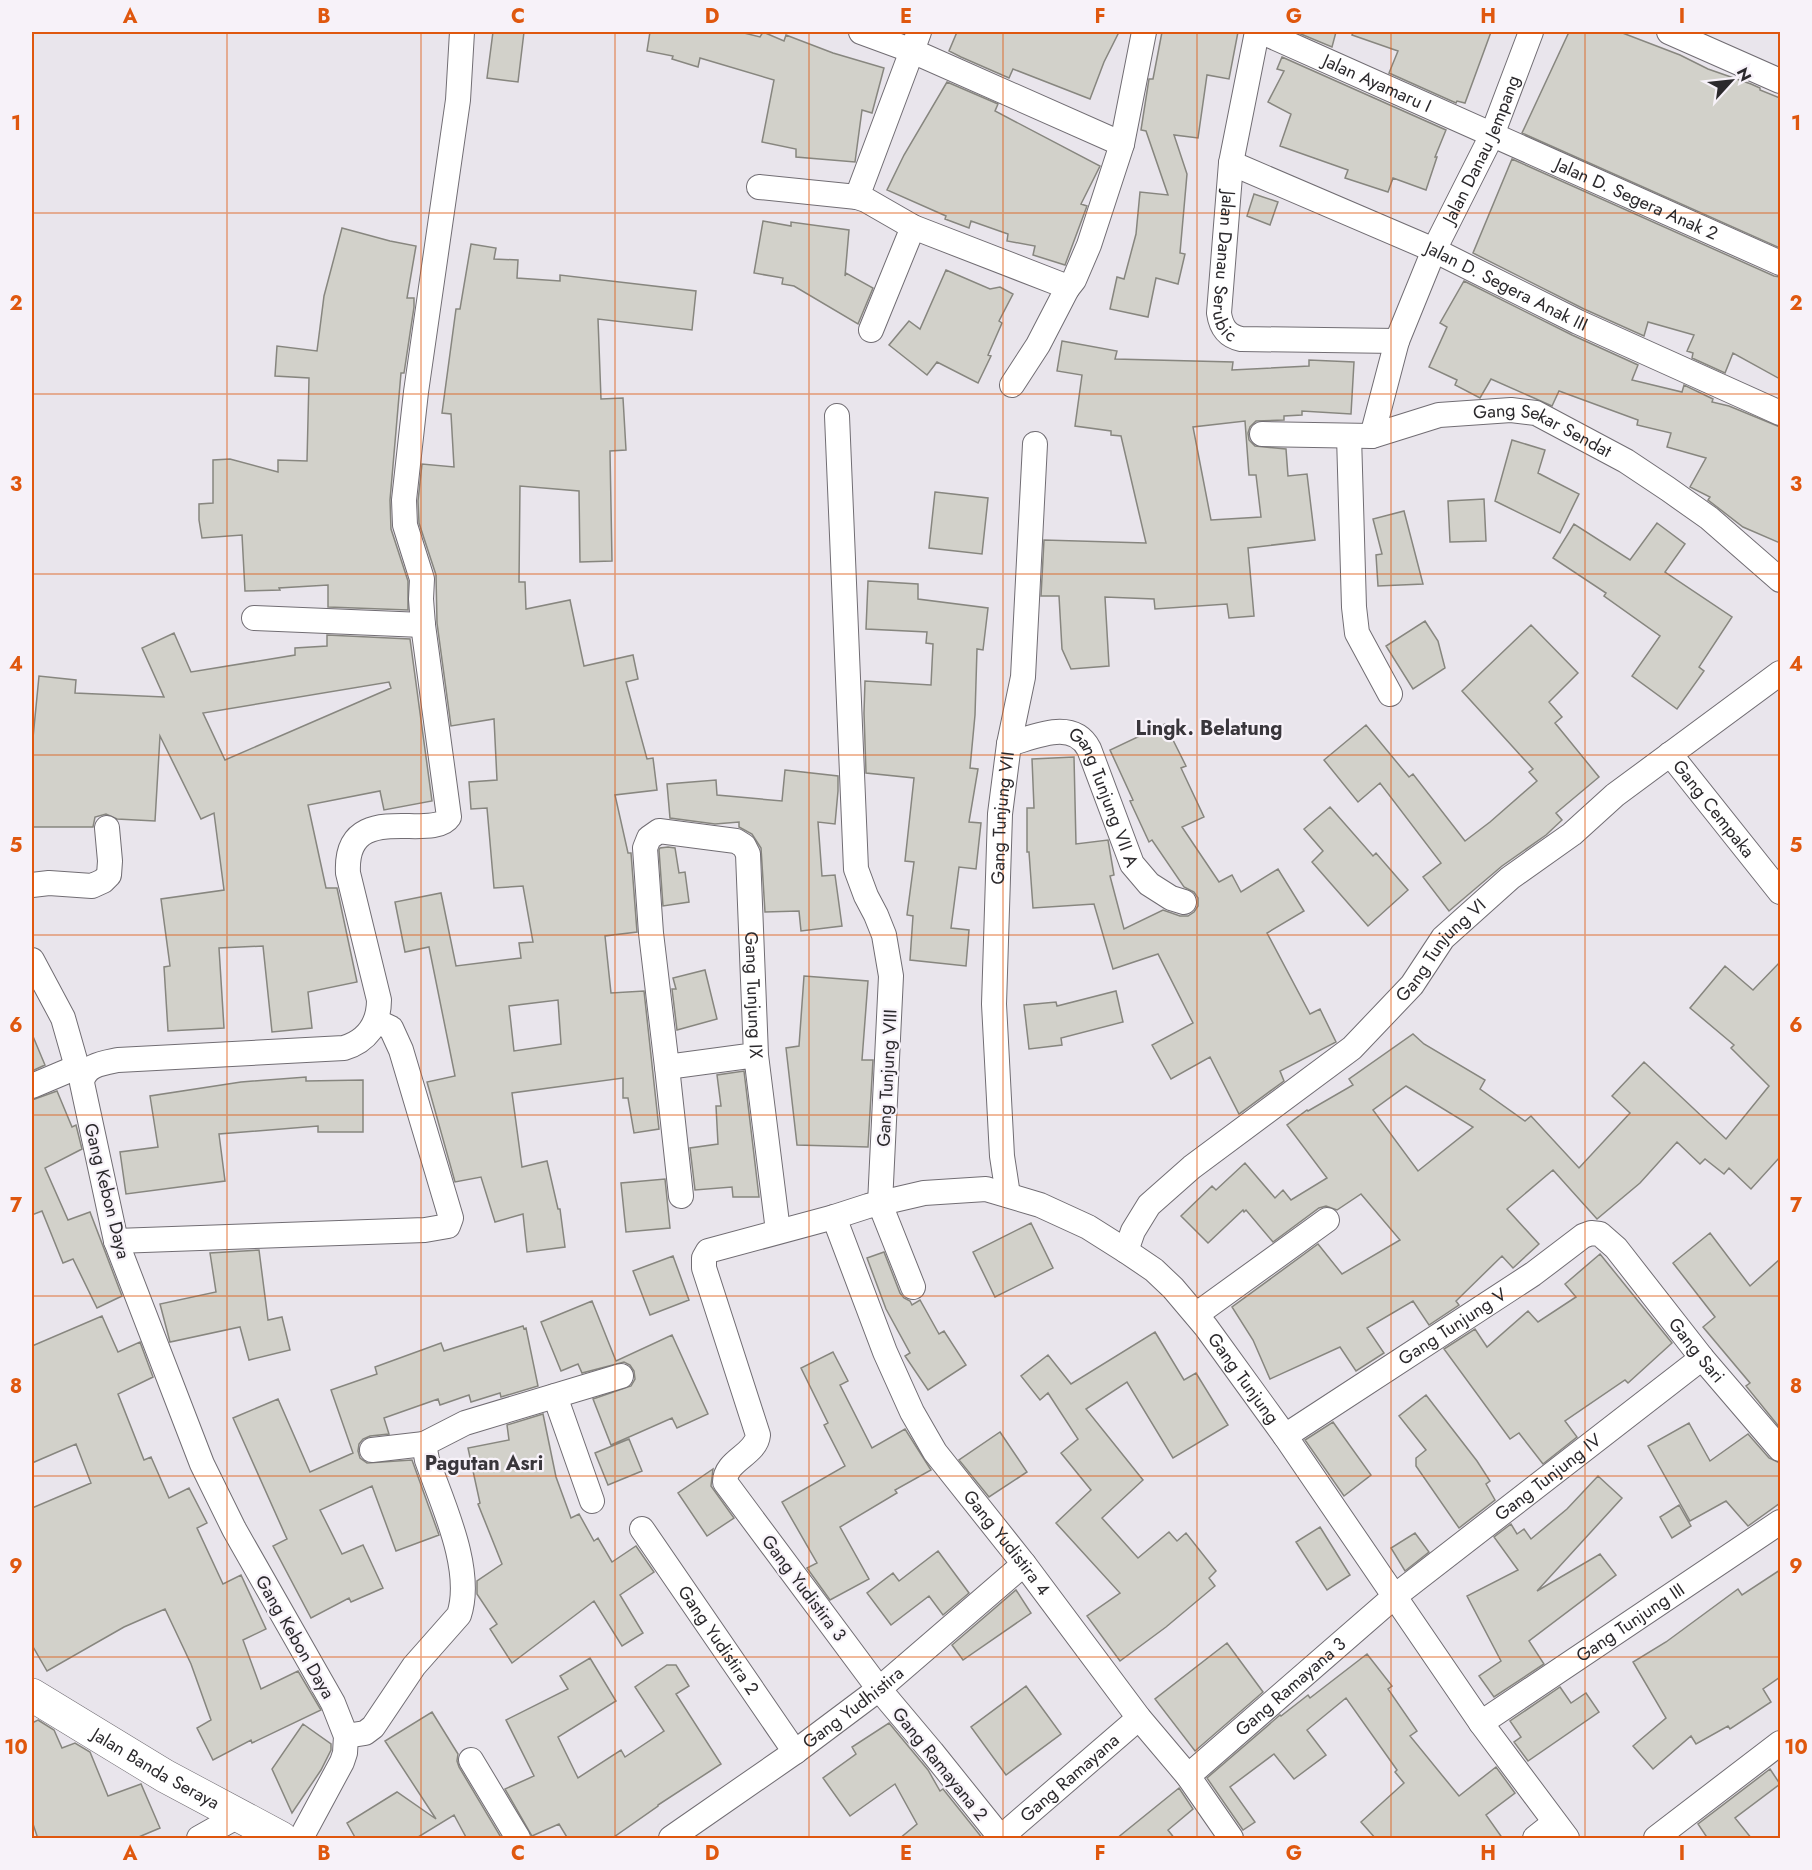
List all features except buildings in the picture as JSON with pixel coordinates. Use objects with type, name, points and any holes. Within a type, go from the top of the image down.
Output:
[{"type":"street","points":[[32,1086],[82,1069],[118,1060],[344,1047],[363,1038],[376,1021],[379,1000],[348,873],[347,860],[351,847],[357,839],[371,830],[392,826],[440,824],[447,820],[449,812],[423,625],[422,579],[405,525],[404,500],[458,100],[462,32]]},
{"type":"street","points":[[861,32],[914,41],[1122,144]]},
{"type":"street","points":[[1012,385],[1038,345],[1074,280],[1089,245],[1122,144],[1144,32]]},
{"type":"street","name":"Jalan Ayamaru I","points":[[1260,32],[1492,135]]},
{"type":"street","name":"Jalan Danau Serubic","points":[[1260,32],[1231,163],[1219,313],[1222,325],[1227,332],[1241,339],[1396,341]]},
{"type":"street","name":"Jalan Danau Jempang","points":[[1390,694],[1357,633],[1354,607],[1360,436],[1434,250],[1492,135],[1531,32]]},
{"type":"street","points":[[1669,32],[1699,38],[1780,81]]},
{"type":"street","points":[[857,197],[914,41]]},
{"type":"street","name":"Jalan D. Segera Anak 2","points":[[1492,135],[1780,263]]},
{"type":"street","name":"Jalan D. Segera Anak III","points":[[1231,163],[1434,250],[1578,322],[1780,413]]},
{"type":"street","points":[[759,187],[857,197],[913,227],[1060,284],[1067,289]]},
{"type":"street","points":[[871,330],[913,227]]},
{"type":"street","name":"Gang Sekar Sendat","points":[[1262,434],[1360,436],[1439,415],[1511,410],[1536,413],[1626,461],[1668,489],[1716,525],[1780,580]]},
{"type":"street","name":"Gang Tunjung VIII","points":[[837,416],[856,869],[884,935],[891,976],[880,1204],[913,1287]]},
{"type":"street","name":"Gang Tunjung VII","points":[[1008,1195],[1002,1156],[994,1004],[1000,814],[1009,744],[1023,677],[1035,444]]},
{"type":"street","points":[[254,618],[423,625]]},
{"type":"street","name":"Gang Tunjung VI","points":[[1126,1251],[1133,1231],[1149,1205],[1192,1167],[1352,1048],[1413,985],[1443,938],[1510,878],[1572,834],[1615,795],[1780,673]]},
{"type":"street","name":"Gang Tunjung VII A","points":[[1009,744],[1064,730],[1083,738],[1132,864],[1154,888],[1171,898],[1184,902]]},
{"type":"street","name":"Gang Cempaka","points":[[1670,754],[1780,892]]},
{"type":"street","points":[[32,885],[49,883],[92,886],[103,881],[109,875],[107,828]]},
{"type":"street","name":"Gang Tunjung IX","points":[[667,1067],[651,933],[645,848],[649,838],[659,831],[736,841],[747,851],[756,1055],[769,1234]]},
{"type":"street","points":[[32,960],[63,1018],[82,1069]]},
{"type":"street","points":[[116,1241],[425,1230],[448,1226],[451,1218],[401,1050],[391,1028],[376,1021]]},
{"type":"street","points":[[681,1196],[667,1067],[756,1055]]},
{"type":"street","name":"Gang Kebon Daya","points":[[82,1069],[84,1097],[116,1241],[202,1464],[234,1528],[333,1703],[346,1736]]},
{"type":"street","name":"Gang Tunjung","points":[[729,1488],[725,1482],[727,1472],[755,1444],[758,1435],[707,1278],[704,1258],[708,1251],[924,1194],[986,1189],[1040,1205],[1088,1227],[1154,1270],[1197,1314],[1285,1436],[1480,1723],[1560,1831]]},
{"type":"street","name":"Gang Yudistira 4","points":[[834,1217],[885,1352],[912,1412],[934,1452],[1024,1564],[1139,1718],[1188,1776],[1231,1839]]},
{"type":"street","points":[[1197,1314],[1327,1220]]},
{"type":"street","name":"Gang Tunjung V","points":[[1285,1436],[1533,1274],[1583,1236],[1600,1233],[1616,1248]]},
{"type":"street","name":"Gang Sari","points":[[1616,1248],[1702,1358],[1780,1449]]},
{"type":"street","name":"Gang Tunjung IV","points":[[1395,1596],[1702,1358]]},
{"type":"street","points":[[372,1450],[424,1444],[465,1423],[621,1376]]},
{"type":"street","points":[[555,1396],[592,1501]]},
{"type":"street","points":[[302,1839],[342,1762],[346,1736],[365,1733],[374,1727],[414,1666],[459,1615],[462,1606],[461,1560],[427,1460],[424,1444]]},
{"type":"street","name":"Gang Yudistira 3","points":[[729,1488],[879,1689]]},
{"type":"street","name":"Gang Tunjung III","points":[[1480,1723],[1780,1522]]},
{"type":"street","name":"Gang Yudistira 2","points":[[642,1529],[795,1752]]},
{"type":"street","name":"Gang Yudhistira","points":[[670,1839],[795,1752],[879,1689],[1024,1564]]},
{"type":"street","name":"Gang Ramayana 3","points":[[1188,1776],[1395,1596]]},
{"type":"street","name":"Gang Ramayana 2","points":[[879,1689],[1000,1838]]},
{"type":"street","name":"Jalan Banda Seraya","points":[[32,1695],[165,1776],[281,1839]]},
{"type":"street","name":"Gang Ramayana","points":[[1000,1838],[1139,1718]]},
{"type":"street","points":[[1656,1839],[1780,1743]]},
{"type":"street","points":[[471,1760],[519,1839]]},
{"type":"street","points":[[199,1839],[238,1816]]},
{"type":"street","points":[[1535,1839],[1560,1831]]},
{"type":"district","name":"Lingk. Belatung","points":[[1209,728]]},
{"type":"district","name":"Pagutan Asri","points":[[484,1463]]}]
